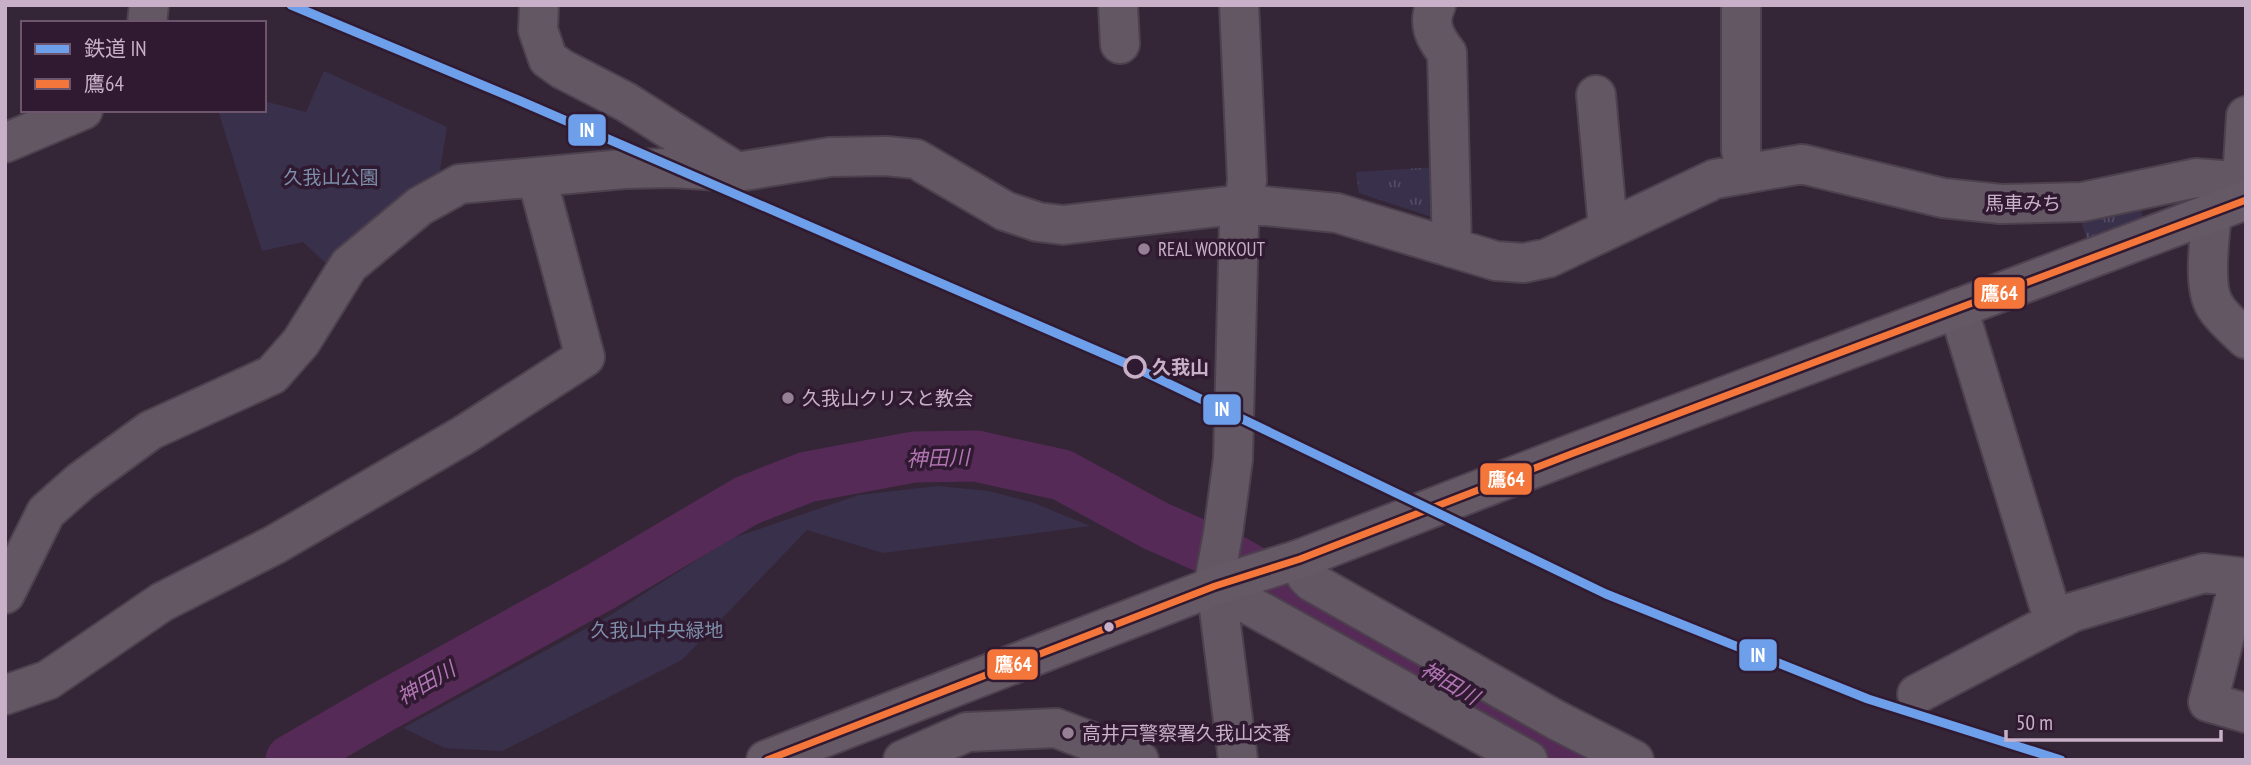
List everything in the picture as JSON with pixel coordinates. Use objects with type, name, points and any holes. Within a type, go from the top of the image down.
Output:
[{"type":"main road","points":[[766,760],[805,753],[1220,582],[1288,564],[1571,454],[1958,309],[2236,194]]},
{"type":"street","points":[[539,5],[538,30],[548,59],[626,102],[737,172]]},
{"type":"street","points":[[1118,5],[1120,44]]},
{"type":"street","points":[[1238,760],[1217,527],[1233,459],[1239,223],[1247,180],[1239,5]]},
{"type":"street","points":[[1436,5],[1433,11],[1434,36],[1447,52],[1451,248]]},
{"type":"street","points":[[5,594],[47,512],[81,481],[151,430],[272,375],[301,342],[349,265],[420,206],[460,184],[624,169],[673,168],[737,172],[830,157],[886,156],[916,159],[1005,211],[1038,222],[1063,225],[1244,204],[1337,213],[1496,261],[1524,263],[1548,258],[1715,179],[1745,174],[1741,150],[1741,5]]},
{"type":"street","points":[[1597,95],[1608,228]]},
{"type":"street","points":[[5,143],[77,112]]},
{"type":"street","points":[[2246,116],[2236,194],[2209,291],[2214,306],[2246,338]]},
{"type":"street","name":"馬車みち","points":[[1745,174],[1802,164],[1943,198],[2001,204],[2082,202],[2196,178],[2236,194]]},
{"type":"street","points":[[5,695],[48,680],[162,602],[286,538],[464,435],[585,358],[537,178]]},
{"type":"street","points":[[1958,309],[2054,622]]},
{"type":"street","points":[[1288,564],[1312,582],[1556,720],[1634,760]]},
{"type":"street","points":[[1917,694],[2073,612],[2204,573],[2240,576],[2208,702],[2246,713]]},
{"type":"street","points":[[1220,582],[1528,760]]},
{"type":"street","points":[[903,760],[967,732],[1056,728],[1139,760]]},
{"type":"green space","name":"久我山公園","points":[[324,71],[447,127],[437,189],[334,271],[303,242],[262,251],[219,112],[266,112],[266,102],[306,112]]},
{"type":"green space","points":[[1438,167],[1441,220],[1359,193],[1356,172]]},
{"type":"green space","points":[[2139,205],[2144,219],[2087,239],[2080,218]]},
{"type":"green space","name":"久我山中央緑地","points":[[938,486],[989,491],[1034,503],[1090,526],[883,553],[807,530],[682,660],[502,751],[445,748],[403,728],[609,616],[730,539],[859,495]]},
{"type":"waterway","name":"神田川","points":[[291,760],[600,587],[746,501],[807,477],[914,457],[976,456],[1062,475],[1156,526],[1233,560],[1585,760]]},
{"type":"rail line","name":"IN","points":[[291,5],[518,100],[1132,366],[1606,594],[1868,699],[2061,760]]},
{"type":"transit line","name":"鷹64","points":[[767,760],[1215,586],[1300,559],[2246,200]]},
{"type":"place","name":"REAL WORKOUT","points":[[1144,249]]},
{"type":"place","name":"久我山","points":[[1135,367]]},
{"type":"place","name":"久我山クリスと教会","points":[[788,398]]},
{"type":"place","name":"高井戸警察署久我山交番","points":[[1068,733]]}]
